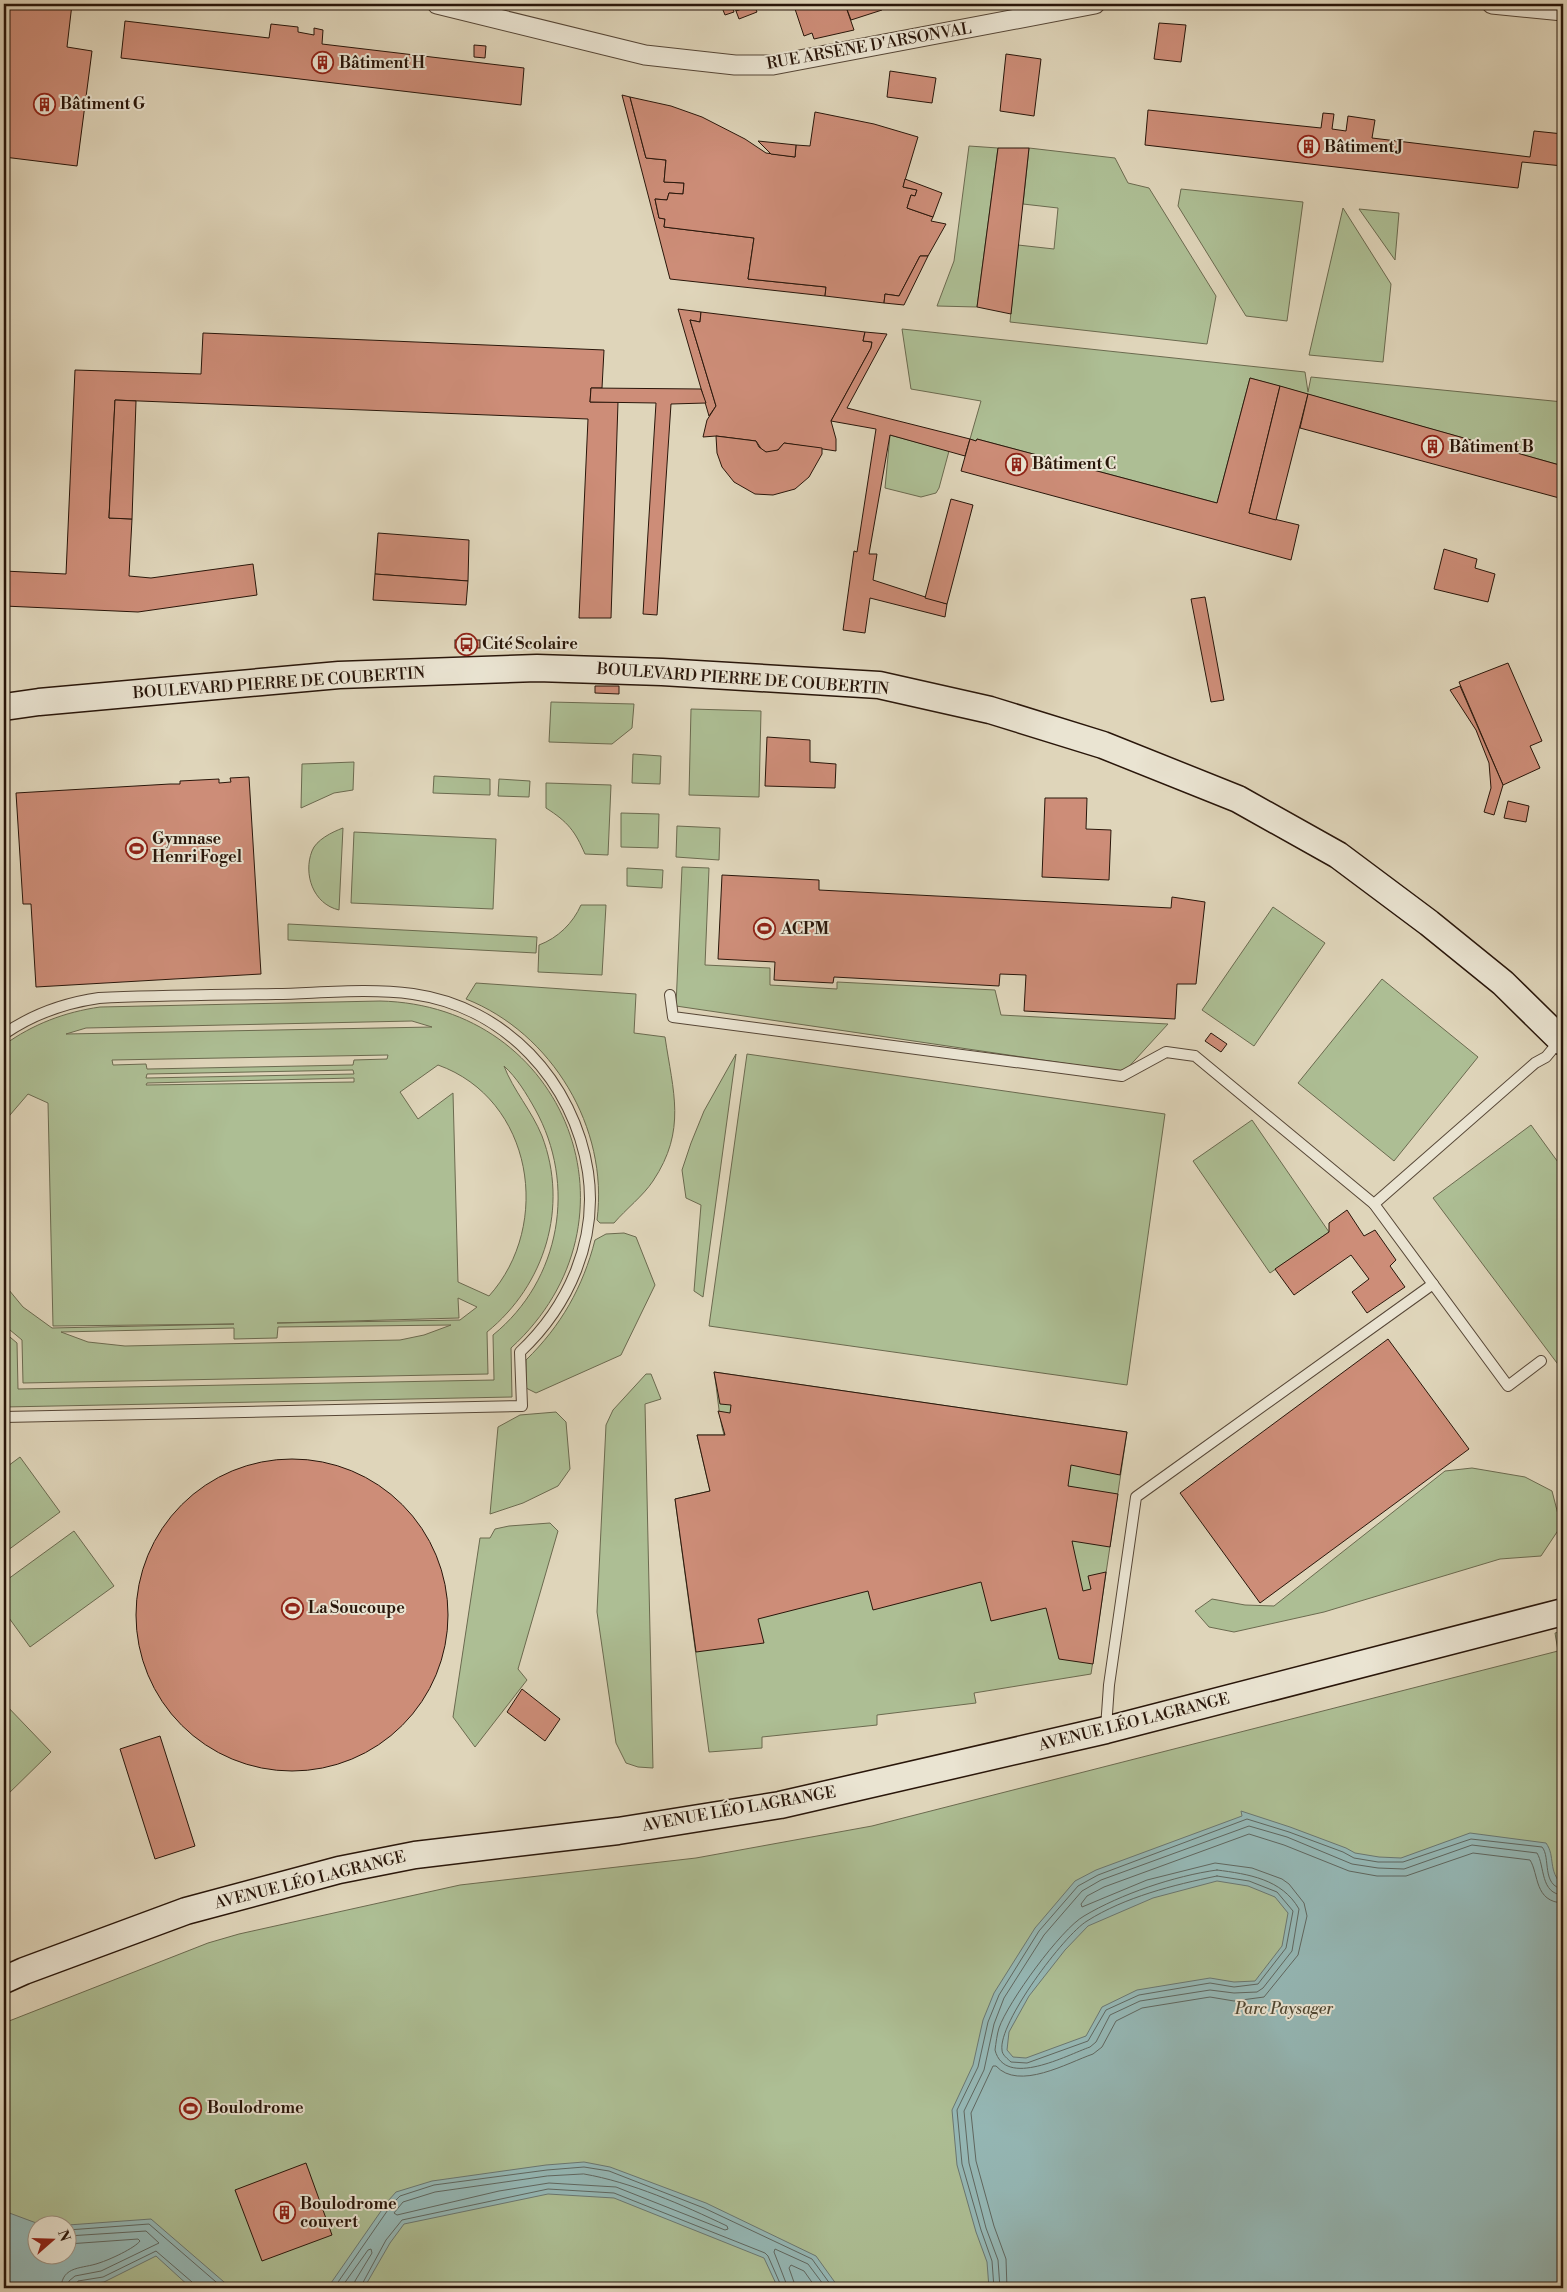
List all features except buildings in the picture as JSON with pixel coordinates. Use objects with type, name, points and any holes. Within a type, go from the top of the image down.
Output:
[{"type":"street","name":"RUE ARSÈNE D'ARSONVAL","points":[[445,4],[646,55],[735,65],[773,65],[1095,4]]},
{"type":"street","points":[[1492,4],[1563,11]]},
{"type":"street","name":"BOULEVARD PIERRE DE COUBERTIN","points":[[4,707],[39,702],[339,675],[537,668],[671,673],[886,687],[990,710],[1103,745],[1238,798],[1338,855],[1375,882],[1503,983],[1562,1040]]},
{"type":"street","name":"AVENUE LÉO LAGRANGE","points":[[4,1980],[186,1911],[339,1870],[415,1855],[618,1831],[780,1805],[1106,1730],[1563,1612]]},
{"type":"lane","points":[[4,1034],[47,1011],[64,1005],[99,998],[380,992],[433,998],[483,1017],[513,1037],[539,1062],[560,1091],[576,1123],[586,1158],[590,1194],[584,1247],[572,1281],[555,1312],[520,1352],[522,1406],[4,1416]]},
{"type":"lane","points":[[670,995],[673,1017],[1122,1076],[1166,1052],[1195,1056],[1374,1204],[1508,1386],[1541,1361]]},
{"type":"lane","points":[[1374,1204],[1535,1063],[1546,1057],[1562,1040]]},
{"type":"lane","points":[[1106,1730],[1109,1685],[1136,1497],[1433,1284]]},
{"type":"green space","points":[[969,146],[998,148],[977,307],[937,306],[954,261]]},
{"type":"green space","points":[[1029,148],[1115,158],[1128,183],[1149,188],[1216,296],[1207,344],[1010,322],[1018,245],[1054,249],[1058,208],[1023,204]]},
{"type":"green space","points":[[1181,189],[1303,202],[1287,321],[1246,316],[1178,206]]},
{"type":"green space","points":[[1343,208],[1391,284],[1383,362],[1309,355]]},
{"type":"green space","points":[[1359,209],[1399,213],[1395,260]]},
{"type":"green space","points":[[902,329],[1305,372],[1308,392],[1311,377],[1563,402],[1563,466],[1250,378],[1217,503],[977,439],[976,441],[970,439],[981,401],[911,389]]},
{"type":"green space","points":[[890,435],[949,451],[936,493],[921,497],[885,488]]},
{"type":"green space","points":[[551,702],[634,704],[632,728],[612,744],[549,742]]},
{"type":"green space","points":[[691,709],[761,711],[759,797],[689,795]]},
{"type":"green space","points":[[633,754],[661,756],[660,784],[632,783]]},
{"type":"green space","points":[[354,762],[353,790],[334,793],[301,808],[302,764]]},
{"type":"green space","points":[[434,776],[490,779],[490,795],[433,793]]},
{"type":"green space","points":[[499,779],[530,781],[529,797],[498,796]]},
{"type":"green space","points":[[546,783],[611,785],[608,855],[585,854],[570,828],[546,808]]},
{"type":"green space","points":[[621,813],[659,814],[658,848],[621,847]]},
{"type":"green space","points":[[677,826],[720,828],[719,860],[676,857]]},
{"type":"green space","points":[[343,828],[339,910],[330,907],[317,895],[312,887],[309,869],[312,851],[317,843],[329,834]]},
{"type":"green space","points":[[354,832],[496,839],[493,909],[351,903]]},
{"type":"green space","points":[[682,867],[709,868],[705,965],[770,968],[770,985],[837,989],[837,982],[995,990],[1001,1015],[1168,1024],[1124,1072],[676,1006]]},
{"type":"green space","points":[[627,868],[663,870],[662,888],[627,886]]},
{"type":"green space","points":[[581,905],[606,905],[602,975],[538,972],[539,945],[564,929],[574,918]]},
{"type":"green space","points":[[1273,907],[1325,943],[1254,1046],[1202,1010]]},
{"type":"green space","points":[[288,924],[537,937],[536,953],[288,940]]},
{"type":"green space","points":[[1382,979],[1478,1057],[1394,1161],[1298,1083]]},
{"type":"green space","points":[[476,983],[636,994],[634,1033],[665,1037],[675,1110],[674,1128],[670,1145],[664,1162],[653,1181],[614,1223],[600,1223],[597,1220],[598,1185],[594,1151],[584,1119],[568,1088],[548,1060],[524,1035],[497,1014],[466,999]]},
{"type":"green space","points":[[380,1001],[445,1012],[499,1039],[540,1079],[568,1128],[580,1183],[575,1241],[553,1297],[511,1348],[512,1397],[4,1407],[4,1332],[17,1343],[18,1389],[494,1380],[493,1335],[516,1313],[534,1287],[547,1259],[555,1230],[558,1199],[556,1168],[548,1138],[528,1097],[504,1066],[512,1084],[542,1136],[550,1163],[553,1190],[552,1217],[546,1243],[537,1268],[524,1292],[507,1313],[487,1332],[488,1374],[23,1383],[22,1340],[4,1325],[4,1284],[23,1307],[52,1328],[234,1324],[53,1326],[48,1103],[28,1094],[4,1122],[4,1045],[26,1031],[50,1020],[74,1012],[100,1007]],"holes":[[[412,1021],[432,1027],[66,1034],[86,1028]],[[388,1055],[387,1059],[354,1060],[353,1065],[147,1069],[146,1064],[113,1065],[112,1060]],[[438,1065],[470,1082],[495,1105],[513,1134],[523,1167],[526,1201],[521,1235],[509,1267],[489,1296],[458,1282],[453,1093],[418,1119],[400,1092]],[[353,1070],[354,1074],[146,1078],[147,1074]],[[354,1078],[354,1082],[146,1085],[147,1083]],[[458,1298],[477,1307],[460,1320],[277,1323],[459,1318]],[[451,1325],[424,1335],[400,1340],[125,1346],[88,1342],[61,1332],[234,1328],[234,1339],[277,1338],[278,1327]]]},
{"type":"green space","points":[[736,1054],[703,1297],[694,1291],[701,1205],[686,1198],[682,1170],[704,1111]]},
{"type":"green space","points":[[747,1054],[1165,1114],[1127,1385],[709,1326]]},
{"type":"green space","points":[[1252,1120],[1329,1232],[1270,1273],[1193,1161]]},
{"type":"green space","points":[[1531,1125],[1563,1169],[1563,1371],[1433,1198]]},
{"type":"green space","points":[[624,1233],[636,1237],[655,1285],[621,1355],[536,1393],[526,1388],[526,1360],[550,1334],[569,1305],[584,1274],[595,1240],[606,1234]]},
{"type":"green space","points":[[714,1372],[1127,1432],[1091,1674],[974,1693],[976,1703],[877,1715],[877,1725],[762,1737],[762,1748],[709,1752],[675,1499],[710,1491],[697,1435],[724,1435]]},
{"type":"green space","points":[[646,1374],[651,1374],[661,1399],[645,1404],[653,1768],[638,1767],[626,1763],[616,1743],[597,1612],[606,1425],[613,1410]]},
{"type":"green space","points":[[556,1412],[566,1422],[570,1469],[558,1486],[523,1503],[490,1514],[498,1427],[520,1415]]},
{"type":"green space","points":[[20,1457],[60,1512],[4,1553],[4,1469]]},
{"type":"green space","points":[[1472,1468],[1525,1477],[1552,1491],[1561,1526],[1541,1556],[1500,1559],[1324,1612],[1234,1632],[1209,1627],[1195,1611],[1212,1599],[1245,1605],[1274,1606],[1445,1471]]},
{"type":"green space","points":[[550,1523],[558,1531],[518,1669],[527,1680],[475,1747],[453,1717],[480,1538],[490,1538],[495,1529],[509,1526]]},
{"type":"green space","points":[[74,1531],[114,1586],[30,1647],[4,1611],[4,1582]]},
{"type":"green space","name":"Parc Paysager","points":[[1563,1631],[1563,2288],[4,2288],[4,2023],[208,1943],[239,1934],[460,1885],[696,1858],[872,1826],[1558,1651],[1555,1633]]},
{"type":"green space","points":[[4,1703],[51,1752],[4,1798]]},
{"type":"water","points":[[1241,1811],[1290,1827],[1355,1853],[1379,1857],[1401,1858],[1470,1833],[1546,1843],[1551,1853],[1553,1869],[1563,1886],[1563,2279],[1561,2288],[989,2288],[987,2262],[976,2232],[957,2165],[952,2110],[973,2065],[983,2020],[994,1993],[1035,1928],[1075,1881],[1096,1870],[1242,1816]],"holes":[[[1217,1881],[1248,1886],[1275,1897],[1288,1913],[1282,1946],[1255,1981],[1234,1982],[1210,1978],[1137,1990],[1102,2007],[1086,2036],[1026,2058],[1013,2057],[1007,2050],[1009,2032],[1029,1996],[1065,1950],[1088,1926],[1153,1898]]]},
{"type":"water","points":[[584,2162],[610,2167],[706,2203],[816,2256],[839,2288],[778,2288],[764,2258],[614,2198],[548,2194],[404,2224],[390,2243],[364,2288],[296,2288],[331,2283],[396,2192],[432,2181],[546,2165]]},
{"type":"water","points":[[4,2211],[28,2220],[28,2264],[78,2264],[78,2224],[151,2219],[231,2288],[191,2288],[156,2256],[104,2282],[65,2288],[4,2288]]},
{"type":"place","name":"Bâtiment H","points":[[323,63]]},
{"type":"place","name":"Bâtiment G","points":[[44,104]]},
{"type":"place","name":"Bâtiment J","points":[[1308,147]]},
{"type":"place","name":"Bâtiment B","points":[[1433,447]]},
{"type":"place","name":"Bâtiment C","points":[[1016,464]]},
{"type":"place","name":"Cité Scolaire","points":[[466,644]]},
{"type":"place","name":"Gymnase Henri Fogel","points":[[136,848]]},
{"type":"place","name":"ACPM","points":[[765,929]]},
{"type":"place","name":"La Soucoupe","points":[[292,1608]]},
{"type":"place","name":"Boulodrome","points":[[191,2108]]},
{"type":"place","name":"Boulodrome couvert","points":[[284,2213]]}]
